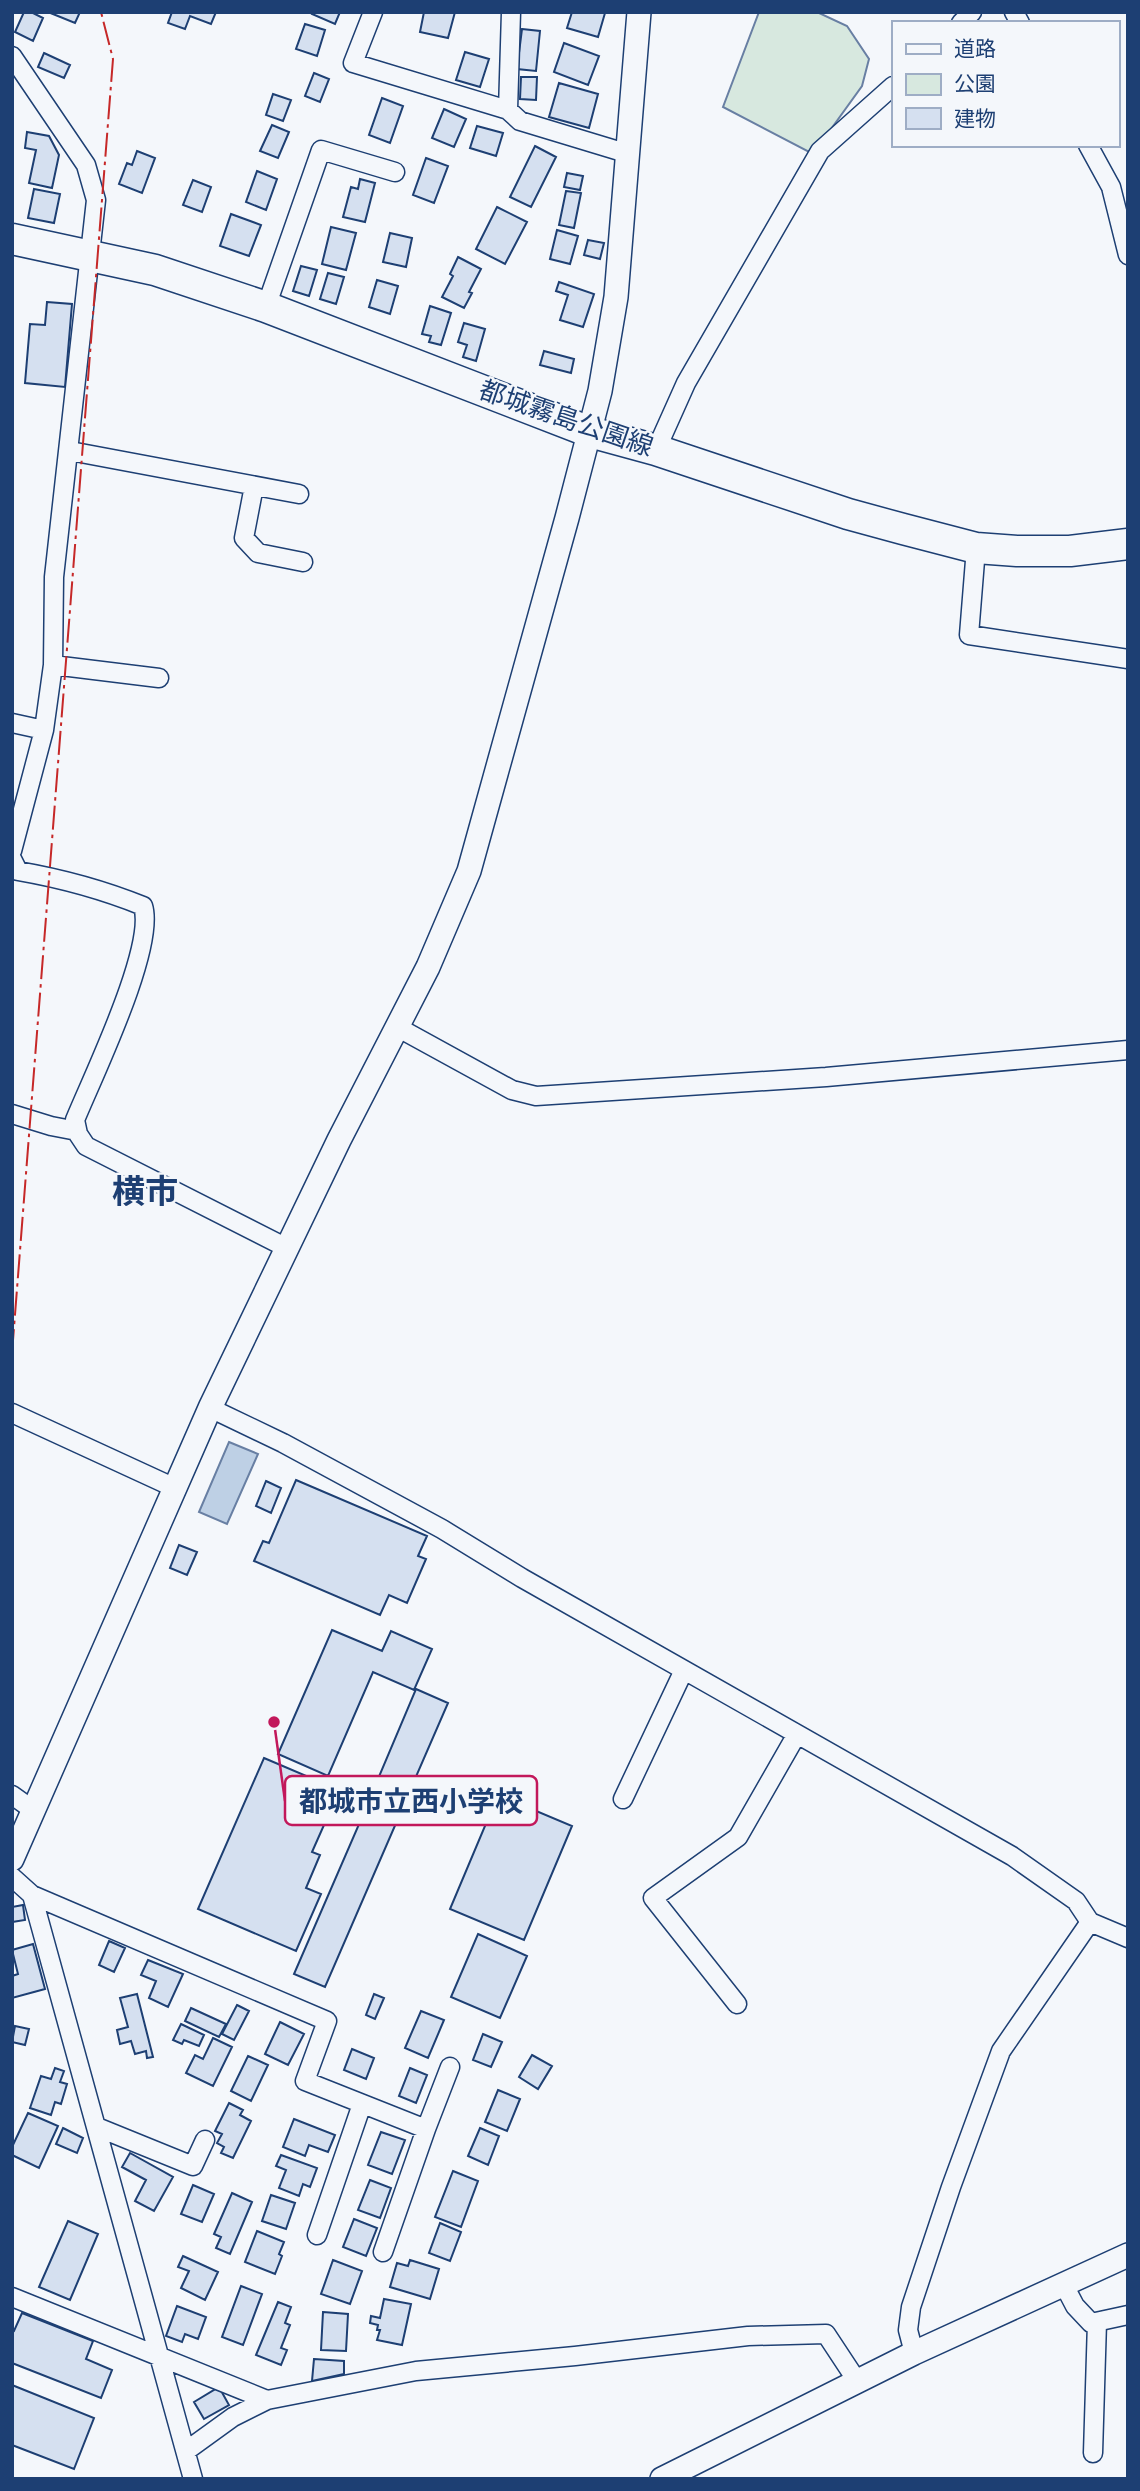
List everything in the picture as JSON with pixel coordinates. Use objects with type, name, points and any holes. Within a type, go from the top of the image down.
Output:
[{"type":"main road","name":"都城霧島公園線","points":[[12,239],[155,270],[266,307],[590,432],[656,450],[848,514],[976,548],[1070,551],[1128,544]]},
{"type":"street","points":[[373,12],[353,63],[508,110],[520,121],[629,153]]},
{"type":"street","points":[[508,110],[511,12]]},
{"type":"street","points":[[12,1859],[210,1408],[428,967],[469,871],[600,390],[617,297],[639,12]]},
{"type":"street","points":[[12,56],[86,165],[96,200],[54,577],[53,666],[44,730],[20,788],[13,858],[18,871],[66,879],[104,890],[143,906],[146,915],[146,929],[136,972],[75,1120],[77,1131],[86,1146],[287,1248]]},
{"type":"street","points":[[656,450],[686,383],[820,151],[892,87]]},
{"type":"street","points":[[1090,147],[1119,184],[1128,255]]},
{"type":"street","points":[[266,307],[321,150],[395,172]]},
{"type":"street","points":[[70,451],[299,494]]},
{"type":"street","points":[[254,486],[244,538],[258,553],[303,562]]},
{"type":"street","points":[[976,548],[969,635],[1128,659]]},
{"type":"street","points":[[53,666],[159,678]]},
{"type":"street","points":[[12,723],[44,730]]},
{"type":"street","points":[[397,1027],[512,1090],[536,1096],[826,1077],[1128,1050]]},
{"type":"street","points":[[12,1114],[77,1131]]},
{"type":"street","points":[[210,1408],[283,1443],[442,1530],[1012,1856],[1076,1901],[1090,1922],[1128,1938]]},
{"type":"street","points":[[12,1413],[176,1488]]},
{"type":"street","points":[[623,1799],[684,1670]]},
{"type":"street","points":[[737,2004],[653,1898],[738,1837],[797,1734]]},
{"type":"street","points":[[12,1795],[33,1810]]},
{"type":"street","points":[[12,1877],[32,1895],[327,2021],[305,2081],[426,2129]]},
{"type":"street","points":[[32,1895],[193,2479]]},
{"type":"street","points":[[914,2353],[908,2330],[911,2307],[1001,2051],[1090,1922]]},
{"type":"street","points":[[383,2252],[450,2067]]},
{"type":"street","points":[[317,2235],[362,2104]]},
{"type":"street","points":[[97,2127],[193,2166],[205,2140]]},
{"type":"street","points":[[662,2479],[914,2353],[1128,2255]]},
{"type":"street","points":[[1064,2285],[1082,2316],[1091,2323],[1128,2315]]},
{"type":"street","points":[[12,2297],[267,2400]]},
{"type":"street","points":[[1093,2453],[1097,2322]]},
{"type":"street","points":[[186,2451],[233,2417],[267,2400],[416,2371],[748,2336],[827,2334],[857,2381]]},
{"type":"green space","points":[[759,12],[817,12],[847,26],[869,59],[862,86],[813,154],[723,107]]},
{"type":"water","points":[[229,1442],[258,1454],[227,1524],[199,1512]]},
{"type":"building","points":[[24,12],[31,12],[43,18],[33,41],[15,32]]},
{"type":"building","points":[[48,12],[80,12],[75,23]]},
{"type":"building","points":[[172,12],[216,12],[211,24],[190,16],[185,29],[168,23]]},
{"type":"building","points":[[340,12],[335,24],[312,14]]},
{"type":"building","points":[[424,12],[455,12],[448,38],[420,32]]},
{"type":"building","points":[[572,12],[605,13],[598,37],[567,28]]},
{"type":"building","points":[[305,24],[325,30],[317,56],[296,49]]},
{"type":"building","points":[[522,29],[540,31],[536,71],[517,69]]},
{"type":"building","points":[[564,43],[599,56],[588,85],[554,72]]},
{"type":"building","points":[[465,52],[489,59],[480,87],[456,80]]},
{"type":"building","points":[[44,53],[70,65],[64,78],[38,67]]},
{"type":"building","points":[[314,73],[329,79],[320,102],[305,96]]},
{"type":"building","points":[[521,77],[537,77],[536,100],[520,99]]},
{"type":"building","points":[[559,83],[598,94],[589,128],[549,117]]},
{"type":"building","points":[[273,94],[291,100],[283,121],[266,115]]},
{"type":"building","points":[[382,98],[403,106],[390,143],[369,135]]},
{"type":"building","points":[[444,109],[466,119],[454,147],[432,138]]},
{"type":"building","points":[[272,125],[289,132],[278,158],[260,151]]},
{"type":"building","points":[[477,126],[503,133],[496,156],[470,148]]},
{"type":"building","points":[[27,132],[49,136],[59,155],[52,188],[29,183],[36,150],[25,148]]},
{"type":"building","points":[[535,146],[556,157],[531,207],[510,197]]},
{"type":"building","points":[[137,151],[155,158],[142,193],[119,184],[127,163],[132,165]]},
{"type":"building","points":[[426,158],[448,166],[434,203],[413,195]]},
{"type":"building","points":[[257,171],[277,179],[266,210],[246,202]]},
{"type":"building","points":[[567,173],[583,176],[580,190],[564,187]]},
{"type":"building","points":[[360,179],[375,183],[365,222],[343,217],[351,187],[358,189]]},
{"type":"building","points":[[193,180],[211,187],[202,212],[183,205]]},
{"type":"building","points":[[34,189],[60,194],[54,223],[28,218]]},
{"type":"building","points":[[566,191],[581,193],[574,228],[559,225]]},
{"type":"building","points":[[497,207],[527,222],[505,264],[476,249]]},
{"type":"building","points":[[231,214],[261,225],[249,256],[220,246]]},
{"type":"building","points":[[331,227],[356,233],[346,270],[322,264]]},
{"type":"building","points":[[557,230],[578,236],[570,264],[550,259]]},
{"type":"building","points":[[390,233],[412,238],[406,267],[383,262]]},
{"type":"building","points":[[588,240],[604,243],[600,259],[584,255]]},
{"type":"building","points":[[458,257],[481,269],[464,308],[442,297],[453,276],[450,274]]},
{"type":"building","points":[[301,266],[317,270],[309,296],[293,291]]},
{"type":"building","points":[[328,273],[344,277],[336,304],[320,299]]},
{"type":"building","points":[[377,280],[398,286],[390,314],[369,307]]},
{"type":"building","points":[[559,282],[594,294],[583,327],[560,320],[568,295],[556,291]]},
{"type":"building","points":[[47,302],[72,304],[65,387],[25,383],[30,324],[45,325]]},
{"type":"building","points":[[430,306],[451,313],[441,345],[429,342],[431,336],[422,334]]},
{"type":"building","points":[[464,323],[485,329],[476,361],[463,357],[467,345],[458,342]]},
{"type":"building","points":[[544,351],[574,359],[571,373],[540,365]]},
{"type":"building","points":[[296,1480],[427,1536],[418,1556],[426,1559],[407,1603],[389,1595],[380,1615],[254,1561],[263,1541],[269,1543]]},
{"type":"building","points":[[266,1481],[281,1488],[271,1513],[256,1506]]},
{"type":"building","points":[[179,1545],[197,1552],[187,1575],[170,1568]]},
{"type":"building","points":[[332,1630],[382,1651],[391,1631],[432,1649],[414,1690],[373,1672],[328,1776],[278,1754]]},
{"type":"building","points":[[416,1689],[448,1703],[398,1818],[367,1805]]},
{"type":"building","points":[[264,1758],[318,1781],[315,1789],[336,1798],[312,1852],[320,1855],[306,1888],[321,1894],[296,1951],[198,1909]]},
{"type":"building","points":[[498,1795],[572,1826],[524,1940],[450,1909]]},
{"type":"building","points":[[366,1808],[397,1821],[325,1987],[294,1974]]},
{"type":"building","points":[[23,1905],[25,1920],[12,1922],[12,1907]]},
{"type":"building","points":[[478,1934],[527,1956],[500,2018],[451,1997]]},
{"type":"building","points":[[109,1941],[125,1948],[114,1972],[99,1965]]},
{"type":"building","points":[[33,1944],[45,1989],[12,1998],[12,1976],[18,1974],[12,1950]]},
{"type":"building","points":[[148,1960],[183,1974],[168,2007],[149,1998],[156,1981],[141,1975]]},
{"type":"building","points":[[137,1994],[153,2057],[147,2058],[146,2051],[135,2054],[131,2041],[120,2044],[117,2030],[128,2027],[120,1998]]},
{"type":"building","points":[[374,1994],[384,1998],[375,2019],[366,2015]]},
{"type":"building","points":[[237,2005],[249,2011],[234,2040],[222,2034]]},
{"type":"building","points":[[191,2008],[226,2024],[219,2037],[185,2021]]},
{"type":"building","points":[[421,2011],[444,2020],[428,2058],[405,2048]]},
{"type":"building","points":[[280,2022],[304,2034],[288,2065],[265,2054]]},
{"type":"building","points":[[181,2024],[204,2035],[199,2046],[184,2040],[182,2044],[173,2040]]},
{"type":"building","points":[[15,2026],[29,2029],[25,2045],[12,2042]]},
{"type":"building","points":[[483,2034],[502,2042],[491,2067],[473,2060]]},
{"type":"building","points":[[213,2038],[232,2047],[213,2086],[186,2073],[195,2055],[203,2059]]},
{"type":"building","points":[[352,2049],[374,2058],[366,2079],[344,2070]]},
{"type":"building","points":[[532,2055],[552,2066],[538,2089],[519,2077]]},
{"type":"building","points":[[248,2056],[268,2065],[251,2101],[231,2091]]},
{"type":"building","points":[[55,2068],[64,2071],[60,2082],[67,2084],[61,2104],[55,2102],[51,2115],[30,2108],[41,2076],[51,2079]]},
{"type":"building","points":[[410,2068],[427,2075],[416,2103],[399,2096]]},
{"type":"building","points":[[498,2090],[520,2099],[507,2131],[485,2122]]},
{"type":"building","points":[[229,2103],[243,2110],[240,2115],[251,2121],[233,2158],[221,2153],[224,2147],[217,2143],[222,2134],[215,2131]]},
{"type":"building","points":[[28,2113],[58,2126],[39,2168],[12,2155],[12,2147]]},
{"type":"building","points":[[294,2119],[335,2135],[328,2152],[309,2145],[305,2156],[283,2147]]},
{"type":"building","points":[[63,2128],[83,2138],[77,2153],[56,2144]]},
{"type":"building","points":[[480,2128],[499,2136],[488,2165],[468,2156]]},
{"type":"building","points":[[381,2132],[405,2140],[392,2174],[368,2165]]},
{"type":"building","points":[[130,2153],[173,2177],[154,2211],[135,2201],[146,2180],[122,2167]]},
{"type":"building","points":[[281,2155],[317,2168],[310,2187],[303,2184],[299,2196],[279,2188],[286,2170],[276,2166]]},
{"type":"building","points":[[453,2171],[478,2181],[461,2227],[435,2217]]},
{"type":"building","points":[[370,2180],[391,2188],[380,2218],[358,2210]]},
{"type":"building","points":[[193,2185],[214,2194],[202,2222],[181,2214]]},
{"type":"building","points":[[232,2193],[252,2202],[230,2254],[216,2248],[221,2237],[214,2234]]},
{"type":"building","points":[[271,2195],[295,2203],[286,2229],[262,2221]]},
{"type":"building","points":[[354,2219],[377,2228],[366,2256],[343,2247]]},
{"type":"building","points":[[68,2221],[98,2234],[70,2300],[39,2287]]},
{"type":"building","points":[[440,2223],[461,2232],[450,2261],[429,2253]]},
{"type":"building","points":[[257,2231],[284,2242],[275,2274],[245,2262]]},
{"type":"building","points":[[183,2256],[218,2272],[205,2300],[181,2288],[189,2271],[178,2267]]},
{"type":"building","points":[[333,2260],[362,2271],[350,2304],[321,2294]]},
{"type":"building","points":[[410,2260],[439,2269],[430,2299],[390,2287],[397,2263],[408,2266]]},
{"type":"building","points":[[241,2286],[262,2294],[243,2345],[222,2337]]},
{"type":"building","points":[[384,2299],[411,2304],[402,2345],[377,2340],[380,2330],[377,2330],[378,2325],[370,2323],[371,2316],[380,2318]]},
{"type":"building","points":[[278,2302],[291,2307],[285,2323],[290,2325],[281,2348],[287,2350],[281,2365],[256,2355]]},
{"type":"building","points":[[177,2306],[206,2317],[198,2339],[185,2334],[182,2342],[166,2336]]},
{"type":"building","points":[[323,2312],[348,2314],[346,2351],[321,2350]]},
{"type":"building","points":[[22,2313],[93,2341],[86,2359],[112,2370],[101,2398],[12,2363],[12,2330],[14,2331]]},
{"type":"building","points":[[314,2359],[344,2361],[344,2374],[312,2381]]},
{"type":"building","points":[[12,2385],[94,2418],[74,2469],[12,2445]]},
{"type":"building","points":[[219,2387],[229,2405],[204,2419],[194,2402]]},
{"type":"power","points":[[12,1353],[113,59],[101,12]]},
{"type":"place","name":"都城市立西小学校","points":[[274,1722]]},
{"type":"district","name":"横市","points":[[145,1192]]}]
